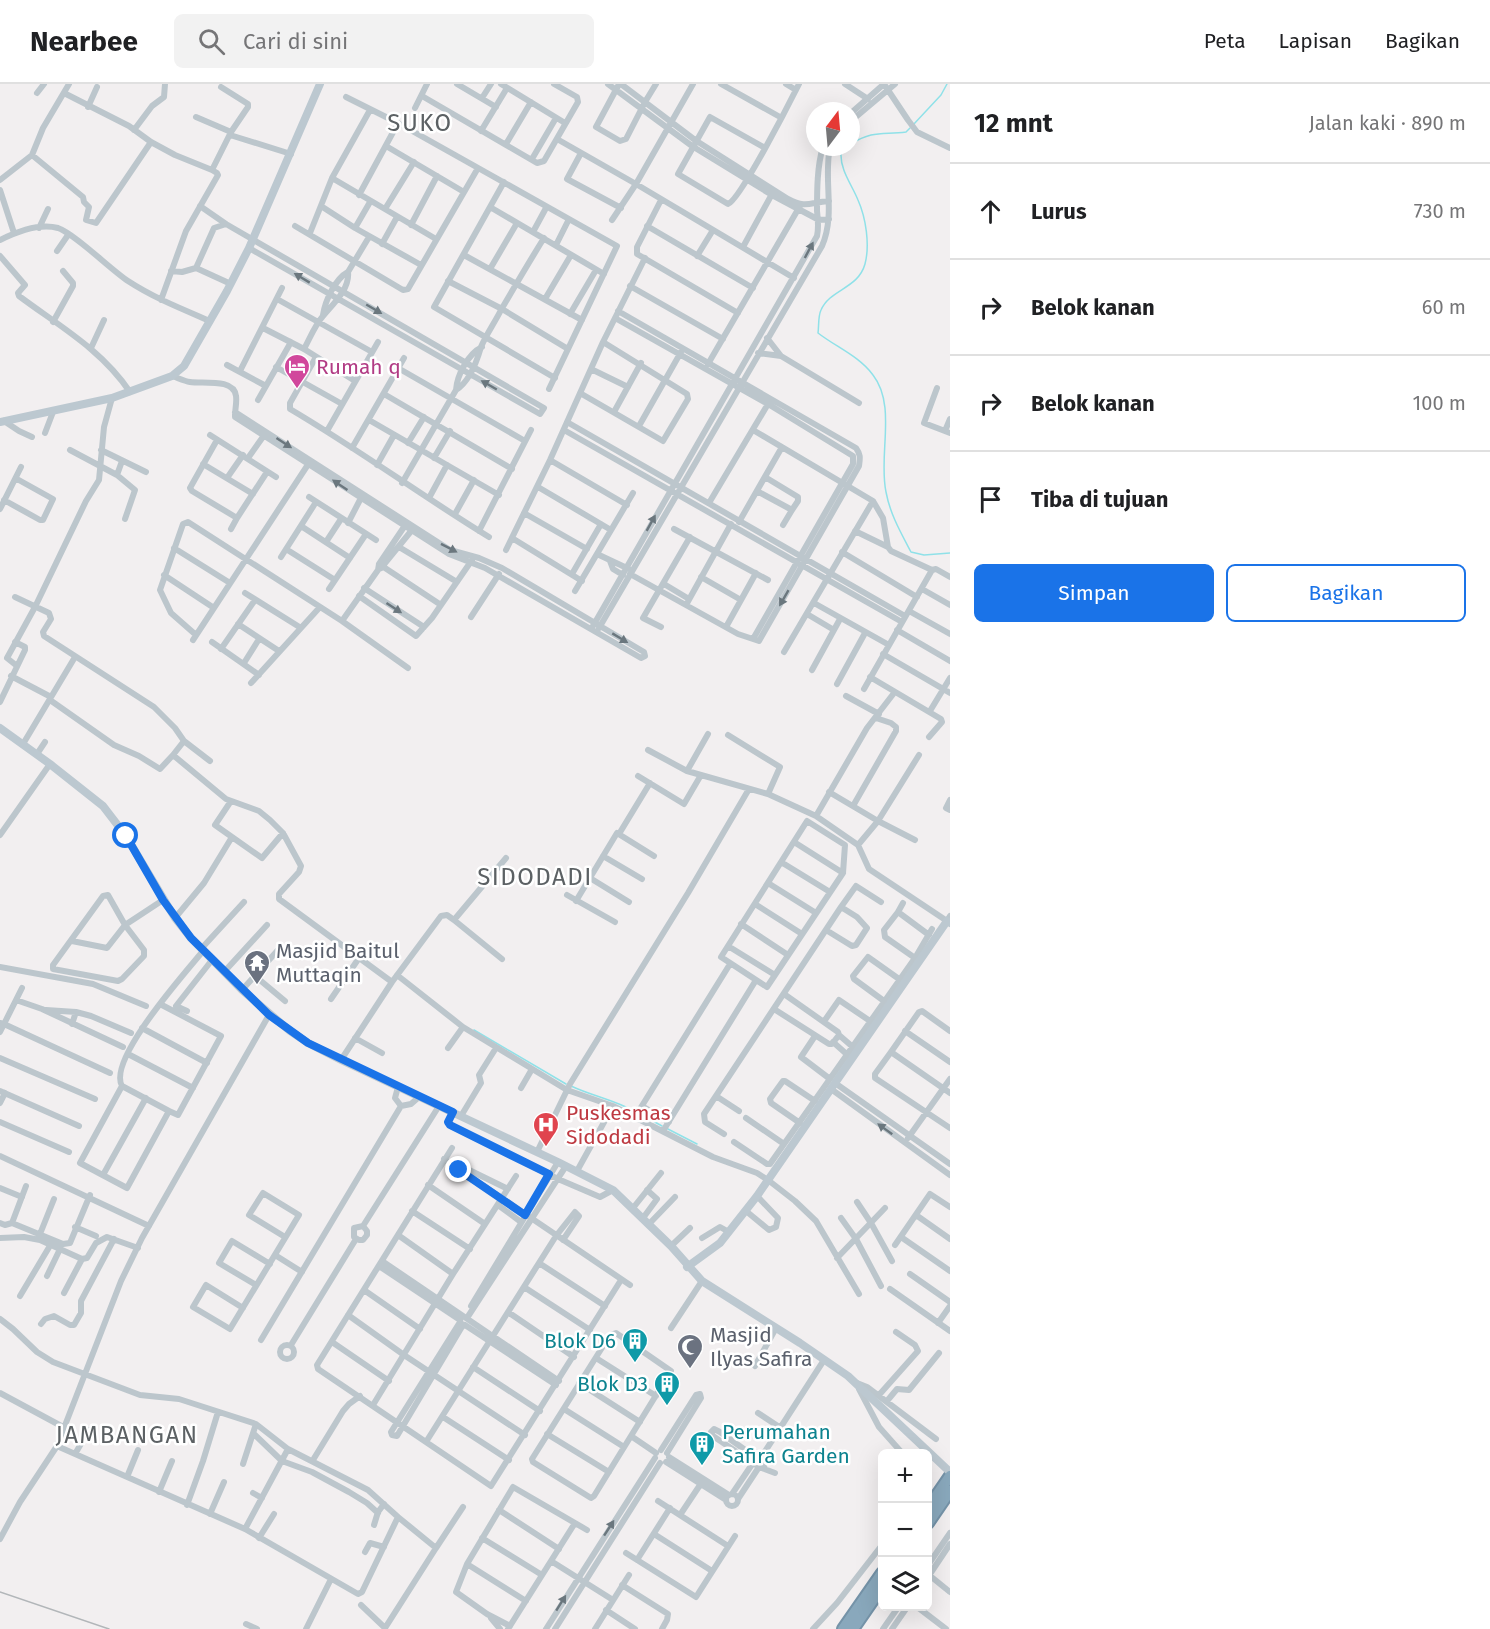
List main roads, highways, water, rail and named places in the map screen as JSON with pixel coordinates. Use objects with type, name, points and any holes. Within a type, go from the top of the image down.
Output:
[{"type":"highway","points":[[931,1503],[950,1476]]},
{"type":"highway","points":[[932,1516],[950,1491]]},
{"type":"highway","points":[[843,1629],[878,1579]]},
{"type":"highway","points":[[853,1629],[878,1593]]},
{"type":"waterway","points":[[913,125],[941,95],[947,84]]},
{"type":"waterway","points":[[860,140],[878,134],[906,132],[910,128]]},
{"type":"waterway","points":[[841,156],[844,171],[863,215],[867,240],[866,257],[865,264],[856,279],[825,303],[820,312],[818,333],[861,362],[880,387],[886,416],[884,462],[886,492],[893,516],[911,552],[924,555],[950,553]]},
{"type":"waterway","points":[[474,1030],[566,1084]]},
{"type":"waterway","points":[[571,1086],[636,1112]]},
{"type":"waterway","points":[[640,1114],[662,1126]]},
{"type":"waterway","points":[[666,1128],[697,1144]]},
{"type":"railway","points":[[0,1592],[109,1629]]},
{"type":"place","name":"Rumah q","points":[[297,390]]},
{"type":"place","name":"Masjid Baitul Muttaqin","points":[[257,986]]},
{"type":"place","name":"Puskesmas Sidodadi","points":[[546,1148]]},
{"type":"place","name":"Blok D6","points":[[635,1364]]},
{"type":"place","name":"Masjid Ilyas Safira","points":[[690,1370]]},
{"type":"place","name":"Blok D3","points":[[667,1407]]},
{"type":"place","name":"Perumahan Safira Garden","points":[[702,1467]]},
{"type":"district","name":"SUKO","points":[[420,123]]},
{"type":"district","name":"SIDODADI","points":[[535,877]]},
{"type":"district","name":"JAMBANGAN","points":[[127,1435]]}]
